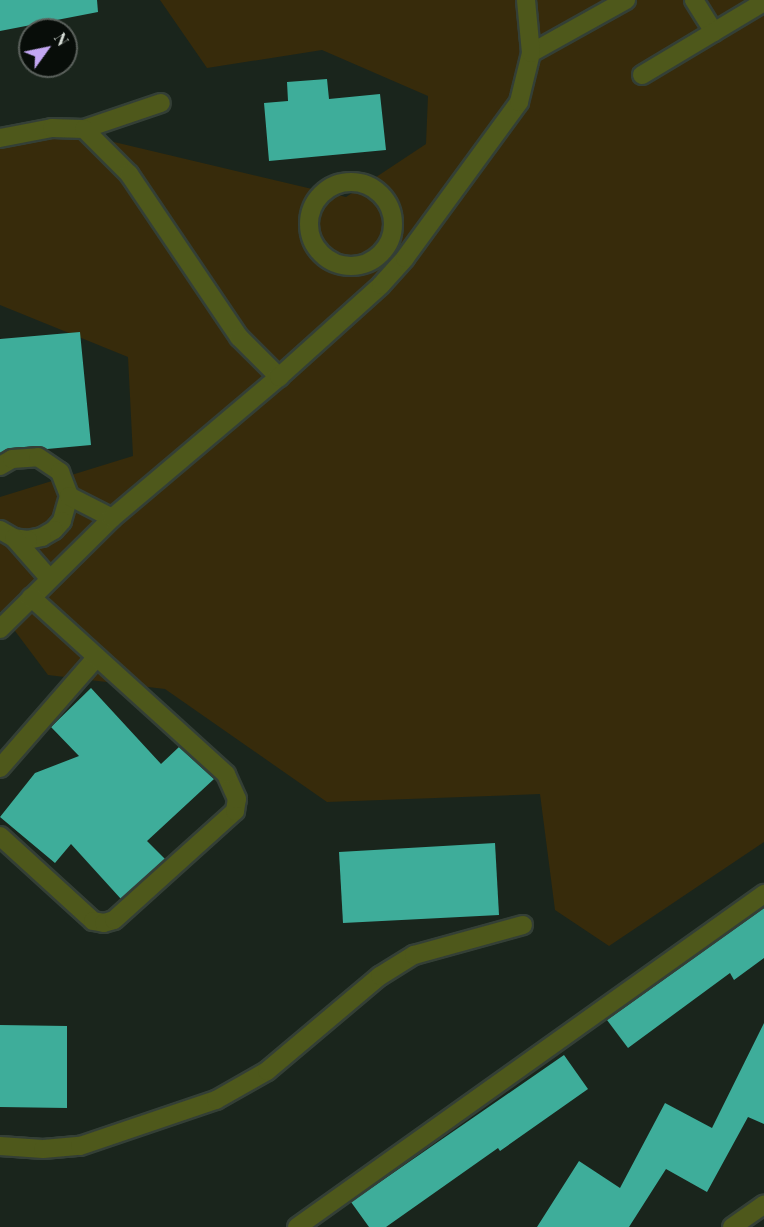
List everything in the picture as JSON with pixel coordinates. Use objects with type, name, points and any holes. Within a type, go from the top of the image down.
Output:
[{"type":"street","points":[[0,629],[112,518],[279,377],[381,285],[405,258],[519,102],[531,53],[526,0]]},
{"type":"street","points":[[531,53],[626,0]]},
{"type":"street","points":[[694,0],[714,32]]},
{"type":"street","points":[[642,75],[764,2]]},
{"type":"street","points":[[0,138],[52,128],[84,129],[162,103]]},
{"type":"street","points":[[84,129],[129,174],[239,337],[279,377]]},
{"type":"street","points":[[350,182],[374,189],[390,209],[391,235],[386,246],[366,263],[352,266],[338,263],[325,256],[315,245],[310,232],[309,218],[314,204],[323,192],[335,185],[350,182]]},
{"type":"street","points":[[386,246],[405,258]]},
{"type":"street","points":[[0,466],[12,459],[39,457],[60,472],[69,496],[68,509],[54,530],[42,537],[28,540],[7,534]]},
{"type":"street","points":[[69,496],[112,518]]},
{"type":"street","points":[[7,534],[49,578]]},
{"type":"street","points":[[0,836],[93,921],[104,923],[114,920],[235,811],[237,799],[226,774],[31,597]]},
{"type":"street","points":[[0,768],[97,657]]},
{"type":"street","points":[[297,1227],[764,894]]},
{"type":"street","points":[[0,1146],[43,1149],[80,1146],[216,1100],[267,1071],[380,976],[414,955],[523,925]]},
{"type":"street","points":[[732,1227],[764,1205]]},
{"type":"shaded area","points":[[160,0],[764,0],[764,842],[609,946],[555,910],[540,794],[327,802],[165,689],[48,675],[0,611],[0,497],[133,456],[128,357],[0,305],[0,139],[34,123],[346,197],[426,144],[428,96],[322,50],[207,68]]},
{"type":"building","points":[[0,0],[97,0],[98,12],[67,18],[18,18],[18,28],[0,31]]},
{"type":"building","points":[[327,79],[329,99],[380,94],[386,150],[269,161],[264,103],[288,101],[287,82]]},
{"type":"building","points":[[80,332],[91,445],[47,449],[37,446],[11,448],[0,453],[0,339]]},
{"type":"building","points":[[91,688],[161,764],[179,747],[214,779],[147,841],[165,859],[121,899],[71,844],[55,863],[0,817],[35,773],[79,756],[51,727]]},
{"type":"building","points":[[495,843],[499,915],[343,923],[339,852]]},
{"type":"building","points":[[764,908],[764,958],[734,980],[730,973],[628,1048],[607,1020]]},
{"type":"building","points":[[764,1023],[764,1124],[748,1117],[707,1192],[666,1169],[629,1227],[537,1227],[579,1161],[620,1188],[665,1103],[712,1128]]},
{"type":"building","points":[[0,1025],[67,1026],[67,1108],[0,1107]]},
{"type":"building","points":[[564,1055],[588,1089],[500,1151],[498,1148],[386,1227],[369,1227],[351,1202]]}]
